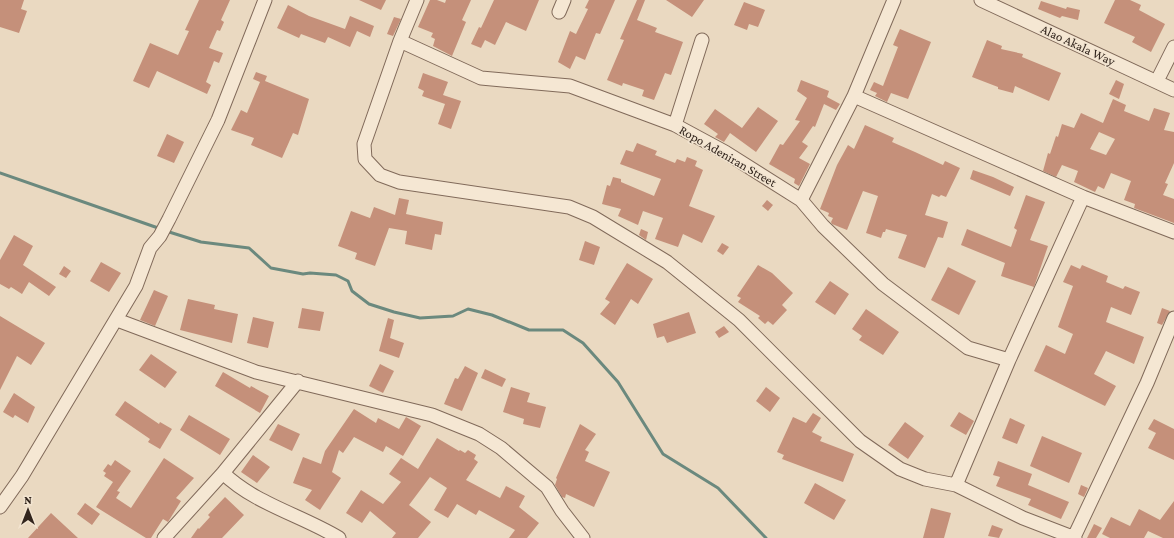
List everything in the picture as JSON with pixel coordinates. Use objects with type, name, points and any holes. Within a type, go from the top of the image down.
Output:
[{"type":"street","points":[[0,507],[22,476],[117,320],[141,276],[150,248],[160,236],[218,120],[265,0]]},
{"type":"street","points":[[417,0],[400,41],[364,144],[365,159],[380,175],[398,182],[569,207],[593,217],[667,262],[739,320],[860,441],[900,468],[925,479],[956,486],[1023,518],[1075,538],[1147,383],[1174,318]]},
{"type":"street","points":[[801,200],[854,96],[894,0]]},
{"type":"street","name":"Alao Akala Way","points":[[981,0],[1174,90]]},
{"type":"street","points":[[675,125],[702,40]]},
{"type":"street","name":"Ropo Adeniran Street","points":[[400,41],[481,78],[570,86],[675,125],[724,152],[801,200],[823,226],[883,284],[968,348],[1009,360]]},
{"type":"street","points":[[1156,81],[1174,48]]},
{"type":"street","points":[[854,96],[1083,197],[1174,232]]},
{"type":"street","points":[[956,486],[1009,360],[1083,197]]},
{"type":"street","points":[[117,320],[241,367],[432,415],[479,434],[501,448],[547,487],[562,511],[583,538]]},
{"type":"street","points":[[164,538],[223,473],[298,381]]},
{"type":"street","points":[[223,473],[235,484],[339,538]]},
{"type":"building","points":[[0,0],[24,0],[21,9],[27,11],[19,33],[0,27]]},
{"type":"building","points":[[199,0],[230,0],[221,20],[224,22],[220,31],[217,30],[209,48],[223,53],[219,63],[214,61],[206,82],[211,85],[207,94],[157,71],[149,88],[133,81],[150,43],[178,55],[189,31],[185,30]]},
{"type":"building","points":[[359,0],[386,0],[381,10]]},
{"type":"building","points":[[430,0],[437,0],[445,3],[446,0],[471,0],[462,20],[466,22],[452,56],[433,46],[435,39],[431,37],[433,33],[418,27]]},
{"type":"building","points":[[494,0],[539,0],[526,31],[506,22],[495,45],[485,40],[481,48],[471,44],[479,27],[481,28]]},
{"type":"building","points":[[589,0],[615,0],[600,34],[596,33],[585,60],[576,56],[570,69],[558,62],[570,31],[576,34],[588,9],[585,8]]},
{"type":"building","points":[[637,0],[645,0],[637,20],[657,28],[655,32],[683,42],[671,75],[665,73],[654,100],[642,96],[644,90],[623,83],[622,86],[607,80],[624,40],[620,39]]},
{"type":"building","points":[[666,0],[704,0],[692,17]]},
{"type":"building","points":[[1115,0],[1130,0],[1141,5],[1139,10],[1165,24],[1151,52],[1132,42],[1135,37],[1104,23]]},
{"type":"building","points":[[1041,1],[1066,9],[1067,7],[1080,10],[1078,20],[1062,16],[1060,18],[1038,9]]},
{"type":"building","points":[[744,2],[765,10],[758,27],[749,24],[747,30],[734,25]]},
{"type":"building","points":[[288,5],[309,16],[345,29],[350,16],[374,26],[370,37],[357,31],[350,47],[328,37],[325,43],[301,34],[299,38],[277,28]]},
{"type":"building","points":[[394,17],[401,19],[393,36],[387,34]]},
{"type":"building","points":[[900,29],[931,42],[908,99],[891,93],[887,102],[875,96],[877,93],[870,90],[874,82],[883,86],[898,47],[893,45]]},
{"type":"building","points":[[987,40],[1002,46],[1001,49],[1023,54],[1022,57],[1061,73],[1049,101],[1015,86],[1013,93],[998,89],[998,87],[972,77]]},
{"type":"building","points":[[256,72],[267,76],[265,81],[309,99],[298,135],[293,133],[282,158],[251,145],[254,138],[231,130],[241,110],[247,113],[260,82],[253,79]]},
{"type":"building","points":[[423,73],[448,82],[443,95],[461,101],[451,129],[438,124],[445,104],[422,96],[424,91],[418,88]]},
{"type":"building","points":[[801,80],[829,91],[827,97],[840,104],[836,110],[824,104],[815,127],[813,126],[802,142],[808,146],[799,158],[810,164],[799,186],[794,183],[795,179],[769,164],[780,144],[783,145],[800,121],[795,120],[807,98],[797,91]]},
{"type":"building","points":[[1116,80],[1124,84],[1119,99],[1109,94]]},
{"type":"building","points":[[1113,99],[1126,105],[1124,111],[1149,121],[1154,108],[1170,113],[1164,130],[1174,132],[1174,163],[1165,183],[1168,184],[1163,195],[1174,199],[1174,223],[1134,208],[1135,204],[1124,200],[1131,181],[1111,173],[1104,189],[1098,186],[1095,192],[1074,182],[1078,171],[1062,165],[1056,177],[1043,171],[1048,153],[1050,154],[1062,124],[1074,128],[1081,113],[1103,123]],"holes":[[[1099,132],[1115,139],[1106,155],[1090,149]]]},
{"type":"building","points":[[758,107],[778,121],[756,152],[730,133],[724,142],[715,137],[718,134],[704,124],[715,109],[742,128]]},
{"type":"building","points":[[865,125],[894,138],[892,142],[943,165],[945,161],[960,168],[946,197],[941,195],[939,197],[932,194],[925,215],[948,222],[943,238],[938,237],[925,268],[898,258],[907,235],[886,229],[881,238],[866,233],[878,196],[863,191],[847,230],[832,224],[831,222],[833,218],[828,216],[829,213],[820,209],[837,165],[848,145],[854,149]]},
{"type":"building","points":[[167,134],[184,142],[174,163],[157,156]]},
{"type":"building","points":[[637,143],[657,151],[655,155],[675,163],[677,159],[685,162],[687,157],[697,161],[695,166],[703,170],[689,206],[715,216],[702,243],[683,234],[678,247],[655,239],[663,218],[643,211],[638,225],[618,216],[621,209],[602,204],[607,185],[610,186],[613,177],[621,179],[621,182],[654,196],[661,179],[620,164],[626,150],[633,152]]},
{"type":"building","points":[[973,170],[1014,187],[1010,196],[970,179]]},
{"type":"building","points":[[1026,195],[1045,202],[1030,240],[1048,246],[1034,287],[1001,276],[1005,263],[961,245],[967,229],[1011,247],[1017,230],[1014,228]]},
{"type":"building","points":[[399,198],[409,200],[406,214],[443,222],[441,235],[435,234],[432,250],[405,244],[407,231],[389,228],[375,266],[355,259],[357,253],[338,246],[351,211],[370,218],[374,207],[395,215]]},
{"type":"building","points":[[767,200],[773,205],[768,211],[762,206]]},
{"type":"building","points":[[641,229],[648,232],[646,240],[639,235]]},
{"type":"building","points":[[14,235],[33,246],[23,265],[56,287],[49,296],[29,282],[22,294],[11,287],[9,289],[0,284],[0,260]]},
{"type":"building","points":[[585,241],[600,247],[594,265],[579,260]]},
{"type":"building","points":[[722,243],[729,247],[723,255],[717,251]]},
{"type":"building","points":[[101,262],[121,273],[109,292],[90,281]]},
{"type":"building","points":[[627,263],[653,279],[638,304],[631,299],[615,325],[600,314],[610,302],[605,299]]},
{"type":"building","points":[[758,265],[772,273],[793,293],[782,305],[787,310],[773,325],[768,321],[765,324],[758,318],[760,316],[738,302],[741,298],[737,296]]},
{"type":"building","points":[[1071,265],[1080,269],[1082,265],[1108,276],[1106,282],[1123,289],[1125,286],[1140,292],[1131,315],[1111,307],[1106,322],[1144,337],[1134,364],[1106,351],[1094,374],[1116,386],[1105,406],[1034,371],[1046,345],[1065,354],[1073,334],[1058,327],[1073,286],[1063,282]]},
{"type":"building","points":[[64,266],[71,271],[66,278],[59,274]]},
{"type":"building","points":[[948,267],[976,281],[959,315],[931,300]]},
{"type":"building","points":[[830,281],[849,294],[835,315],[815,302]]},
{"type":"building","points":[[154,290],[168,296],[155,326],[140,320]]},
{"type":"building","points":[[188,299],[215,305],[214,309],[238,314],[232,343],[180,330]]},
{"type":"building","points":[[302,308],[324,312],[320,331],[298,328]]},
{"type":"building","points":[[1162,308],[1170,311],[1162,325],[1157,323]]},
{"type":"building","points":[[866,309],[899,332],[883,355],[859,340],[862,336],[852,329]]},
{"type":"building","points":[[689,312],[696,333],[667,343],[664,336],[657,338],[653,324]]},
{"type":"building","points":[[0,316],[45,343],[31,365],[17,356],[0,390]]},
{"type":"building","points":[[253,317],[274,322],[268,348],[247,343]]},
{"type":"building","points":[[388,318],[394,320],[390,338],[404,343],[399,358],[379,351]]},
{"type":"building","points":[[724,326],[729,332],[719,338],[715,332]]},
{"type":"building","points":[[151,354],[177,372],[165,388],[139,370]]},
{"type":"building","points":[[380,364],[394,371],[383,393],[369,386]]},
{"type":"building","points":[[465,366],[478,373],[462,411],[444,404],[455,378],[458,379]]},
{"type":"building","points":[[485,369],[506,379],[502,387],[481,378]]},
{"type":"building","points":[[223,372],[250,388],[251,386],[269,396],[260,413],[215,386]]},
{"type":"building","points":[[511,387],[530,393],[527,402],[546,407],[540,428],[523,424],[524,419],[503,412]]},
{"type":"building","points":[[766,387],[780,398],[770,412],[756,401]]},
{"type":"building","points":[[14,393],[35,407],[28,423],[15,415],[13,418],[3,412]]},
{"type":"building","points":[[125,401],[159,424],[160,422],[172,429],[160,449],[148,442],[150,439],[115,415]]},
{"type":"building","points":[[354,409],[376,423],[378,418],[399,429],[406,417],[421,426],[403,456],[386,446],[383,452],[354,437],[343,453],[339,450],[332,472],[341,478],[320,510],[305,500],[312,490],[293,483],[303,457],[321,464],[325,451]]},
{"type":"building","points":[[959,412],[974,421],[966,435],[950,426]]},
{"type":"building","points":[[813,413],[821,418],[812,432],[822,437],[820,441],[854,454],[843,482],[782,459],[784,455],[777,452],[793,417],[806,423]]},
{"type":"building","points":[[189,415],[230,439],[220,455],[180,430]]},
{"type":"building","points":[[1010,418],[1025,425],[1017,444],[1002,438]]},
{"type":"building","points":[[1154,419],[1174,429],[1174,460],[1148,448],[1156,433],[1148,429]]},
{"type":"building","points":[[905,422],[924,436],[908,459],[888,445]]},
{"type":"building","points":[[278,424],[300,434],[292,451],[269,440]]},
{"type":"building","points":[[580,424],[596,434],[585,450],[589,452],[585,461],[610,472],[594,507],[566,494],[565,498],[562,497],[555,485],[556,478]]},
{"type":"building","points":[[1042,436],[1082,453],[1069,483],[1030,466]]},
{"type":"building","points":[[437,438],[459,451],[460,450],[465,453],[468,450],[476,455],[474,459],[478,462],[466,480],[500,498],[506,486],[525,496],[519,507],[539,523],[527,538],[509,538],[515,530],[479,510],[476,515],[457,504],[448,518],[434,510],[447,488],[430,477],[409,505],[431,522],[418,538],[392,538],[396,533],[370,511],[362,523],[346,513],[361,490],[383,504],[401,482],[389,474],[401,458],[418,469]]},
{"type":"building","points":[[253,455],[270,467],[257,483],[241,472]]},
{"type":"building","points":[[164,458],[194,478],[176,498],[181,501],[168,522],[163,519],[151,538],[146,538],[96,507],[113,482],[104,476],[106,473],[103,471],[108,464],[111,466],[115,460],[131,471],[117,491],[120,492],[116,498],[131,508]]},
{"type":"building","points":[[998,461],[1032,474],[1028,485],[1069,502],[1061,519],[1028,505],[1031,499],[996,486],[1000,477],[993,475]]},
{"type":"building","points":[[815,483],[846,500],[834,520],[804,503]]},
{"type":"building","points":[[1081,485],[1088,488],[1084,497],[1078,494]]},
{"type":"building","points":[[225,497],[244,515],[222,538],[191,538],[198,528],[199,529],[210,517],[208,515]]},
{"type":"building","points":[[1174,501],[1174,538],[1163,538],[1148,531],[1144,538],[1110,538],[1102,534],[1111,517],[1130,526],[1139,509],[1160,520]]},
{"type":"building","points":[[85,503],[100,514],[92,525],[77,514]]},
{"type":"building","points":[[931,508],[951,513],[944,538],[923,538]]},
{"type":"building","points":[[51,513],[78,538],[28,538]]},
{"type":"building","points":[[1094,524],[1102,528],[1096,538],[1087,538]]},
{"type":"building","points":[[992,525],[1003,529],[999,538],[988,536]]},
{"type":"waterway","points":[[0,173],[161,229]]},
{"type":"waterway","points":[[166,231],[201,242],[249,248],[271,268],[303,274],[310,273],[336,275],[348,281],[352,291],[369,304],[394,312],[420,318],[453,316],[468,309],[492,315],[529,330],[563,330],[583,343],[618,382],[663,454],[718,488],[766,538]]}]
